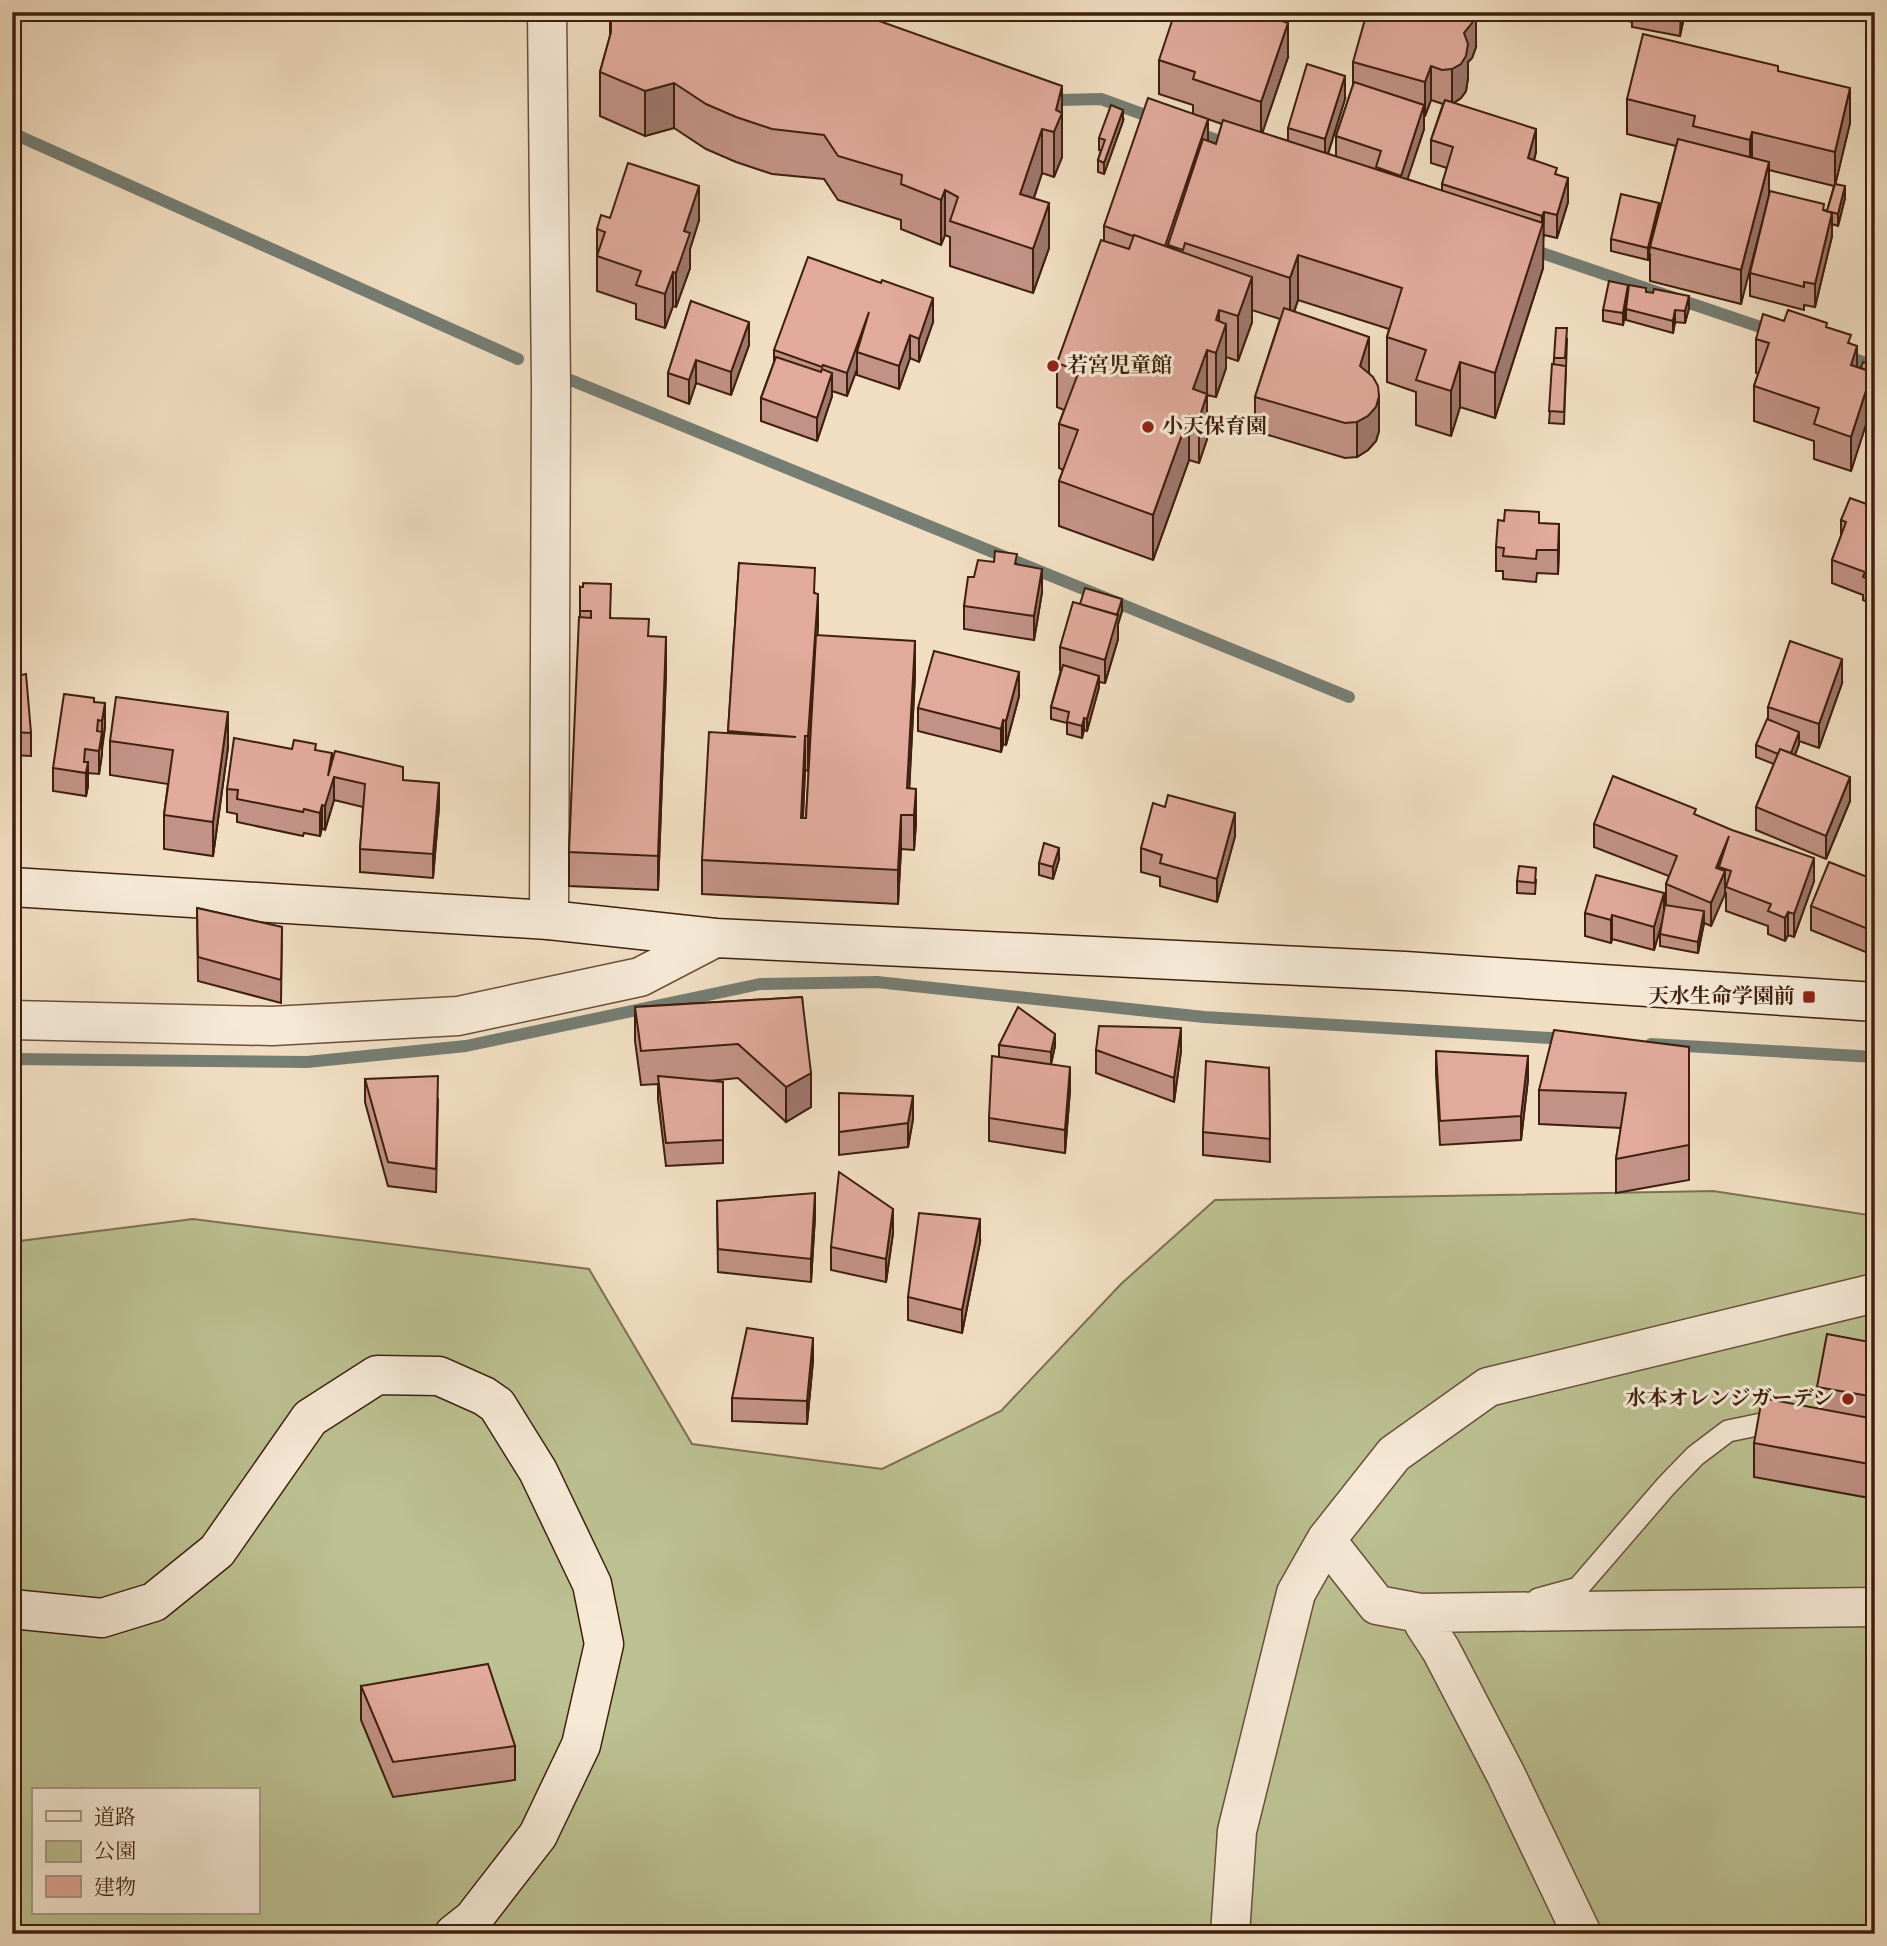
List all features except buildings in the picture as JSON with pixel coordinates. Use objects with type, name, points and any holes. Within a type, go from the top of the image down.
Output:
[{"type":"street","points":[[547,12],[551,386],[549,920]]},
{"type":"street","points":[[12,887],[549,920],[715,938],[1405,971],[1875,1002]]},
{"type":"street","points":[[12,1020],[272,1026],[458,1016],[639,976],[715,938]]},
{"type":"street","points":[[1230,1934],[1237,1831],[1296,1593],[1326,1539],[1394,1454],[1488,1387],[1875,1293]]},
{"type":"street","points":[[12,1609],[102,1618],[154,1602],[217,1551],[310,1418],[377,1375],[439,1376],[484,1396],[497,1405],[538,1471],[592,1584],[604,1644],[581,1745],[538,1835],[472,1919],[454,1934]]},
{"type":"street","points":[[1326,1539],[1377,1605],[1420,1612],[1875,1607]]},
{"type":"street","points":[[1420,1612],[1506,1775],[1582,1934]]},
{"type":"lane","points":[[1377,1605],[1445,1594],[1520,1603],[1578,1588],[1695,1456],[1728,1431],[1794,1417]]},
{"type":"green space","points":[[1713,1191],[1875,1216],[1875,1934],[12,1934],[12,1242],[193,1219],[589,1269],[692,1444],[882,1469],[1001,1411],[1121,1284],[1215,1200]]},
{"type":"waterway","points":[[1049,96],[1060,100],[1101,99],[1156,119]]},
{"type":"waterway","points":[[1193,132],[1232,145]]},
{"type":"waterway","points":[[12,133],[518,359]]},
{"type":"waterway","points":[[1527,248],[1775,332]]},
{"type":"waterway","points":[[1842,355],[1875,366]]},
{"type":"waterway","points":[[568,379],[1349,697]]},
{"type":"waterway","points":[[12,1059],[307,1062],[466,1046],[760,984],[877,982],[1204,1017],[1567,1039]]},
{"type":"waterway","points":[[1651,1044],[1875,1057]]},
{"type":"place","name":"若宮児童館","points":[[1053,366]]},
{"type":"place","name":"小天保育園","points":[[1148,427]]},
{"type":"place","name":"天水生命学園前","points":[[1809,997]]},
{"type":"place","name":"水本オレンジガーデン","points":[[1848,1399]]}]
